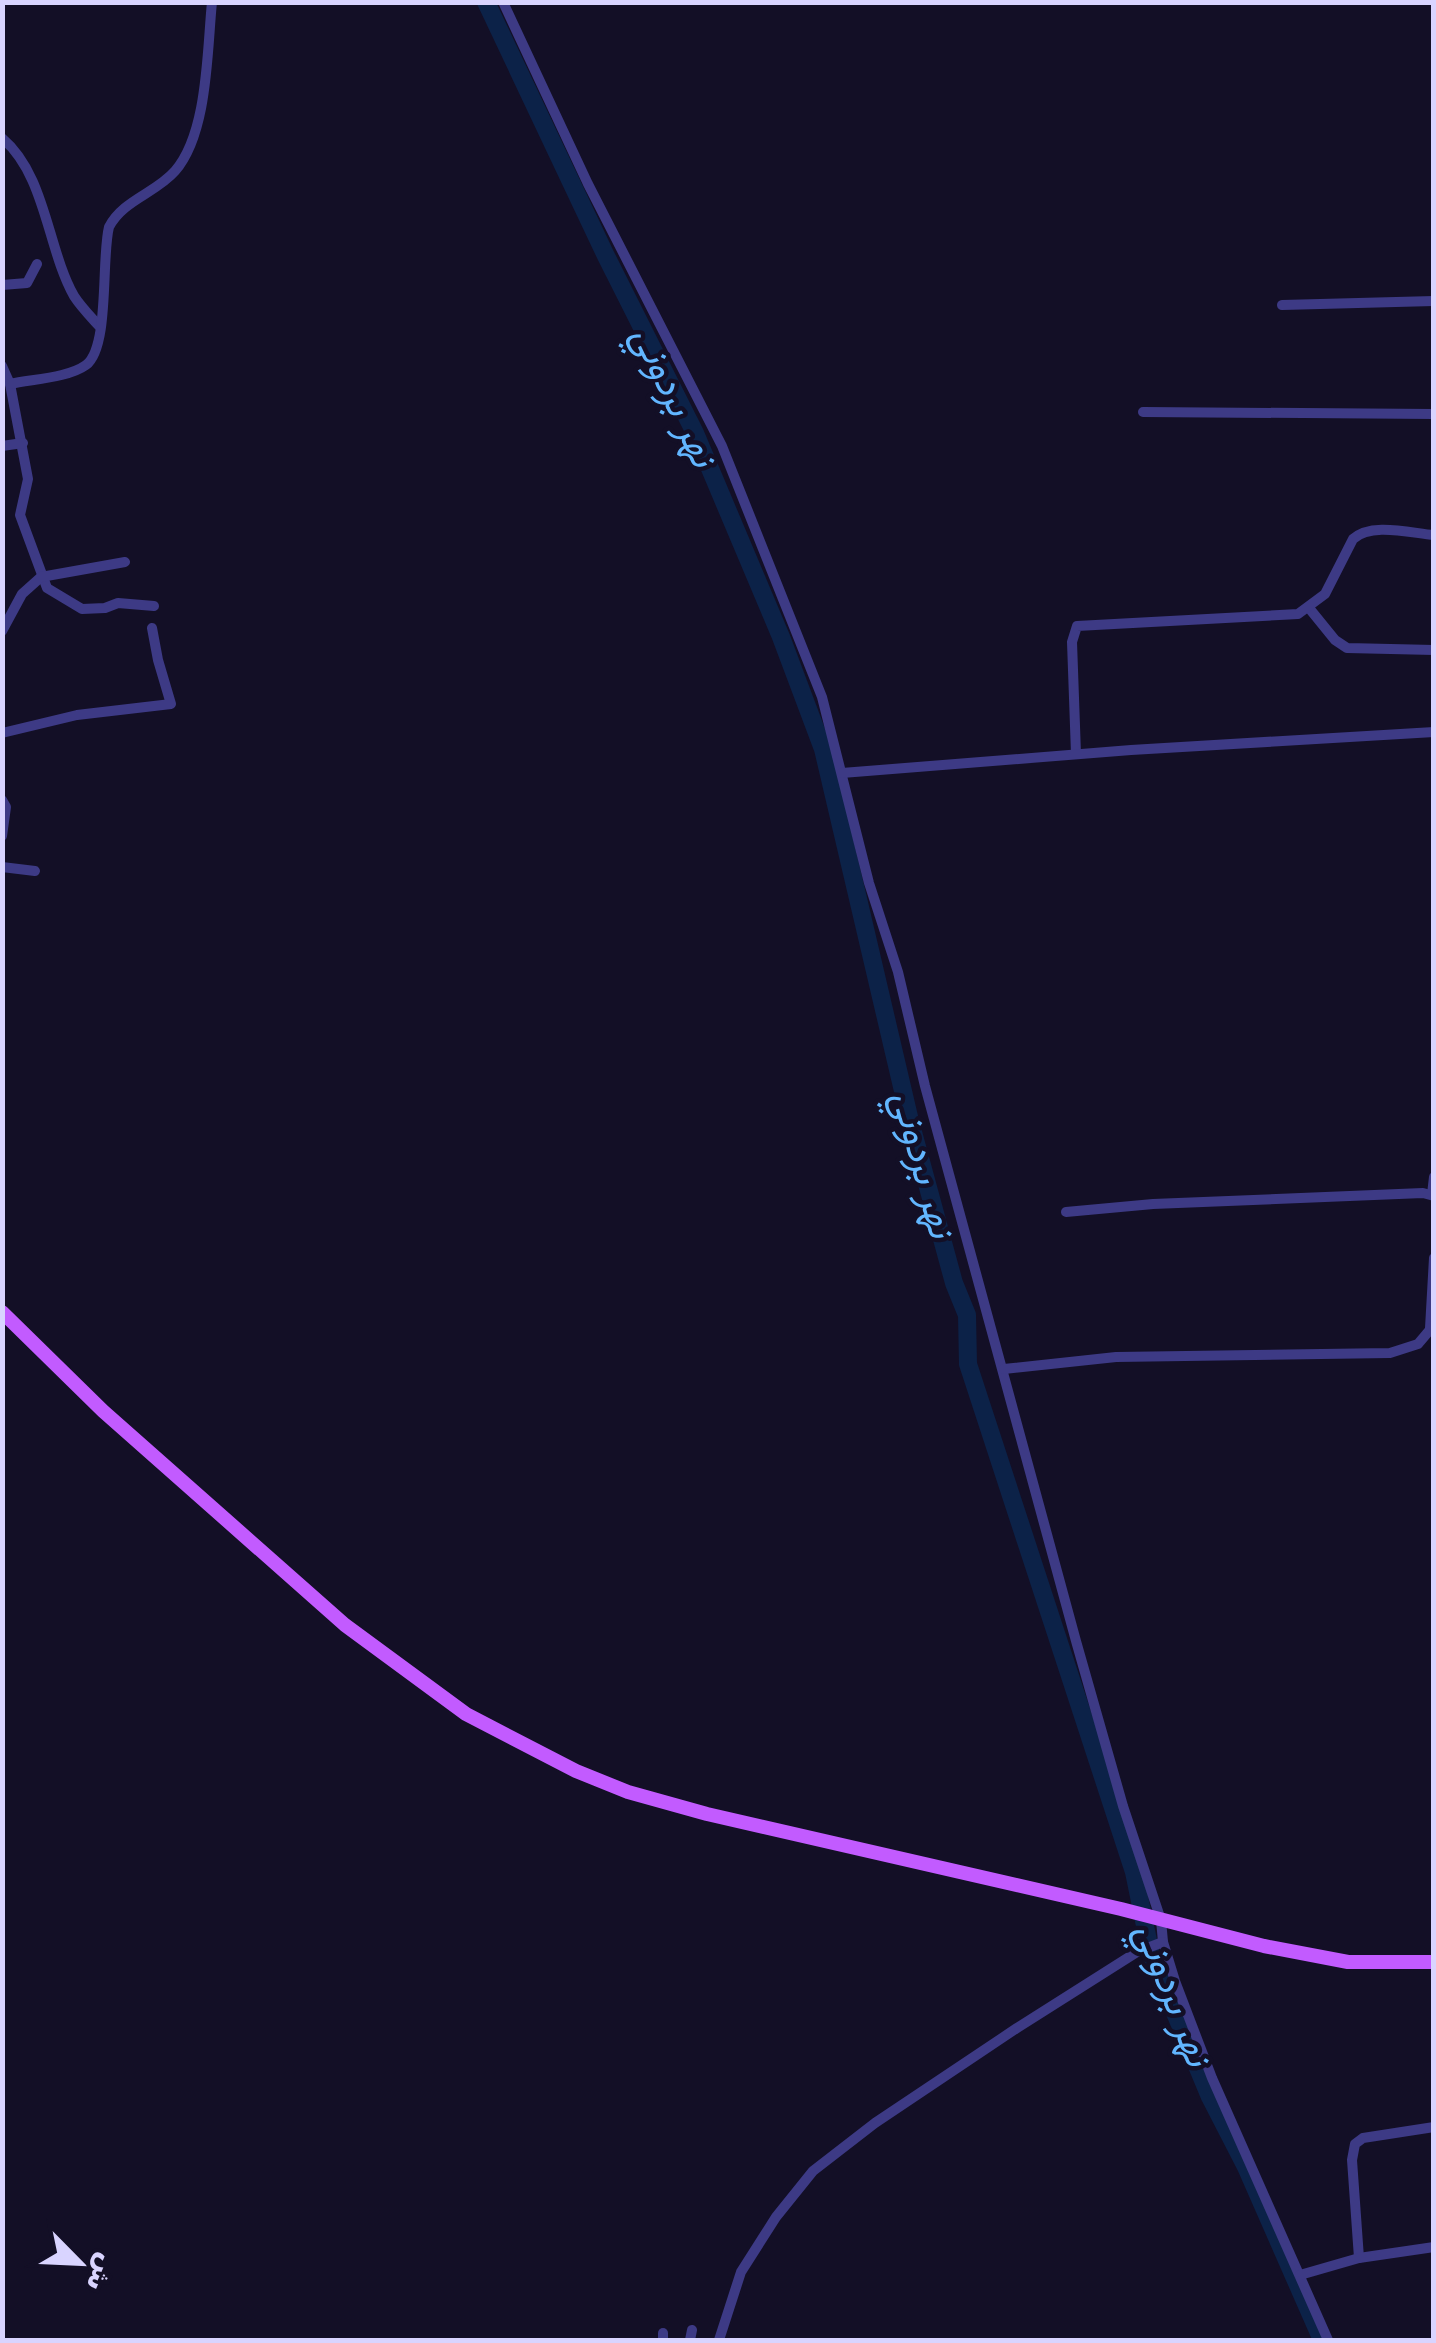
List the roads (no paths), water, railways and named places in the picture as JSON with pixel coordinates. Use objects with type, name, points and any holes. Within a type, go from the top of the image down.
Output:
[{"type":"main road","points":[[6,1321],[345,1625],[436,1694],[498,1733],[576,1771],[667,1804],[1309,1956],[1384,1964],[1434,1962]]},
{"type":"street","points":[[10,384],[88,364],[97,349],[109,228],[127,206],[176,170],[190,144],[204,86],[212,2]]},
{"type":"street","points":[[502,2],[588,184],[722,446],[822,697],[869,883],[898,972],[925,1086],[1157,1919],[1158,1943],[1212,2078],[1328,2340]]},
{"type":"street","points":[[2,138],[10,144],[31,180],[74,296],[100,327]]},
{"type":"street","points":[[2,285],[27,282],[37,264]]},
{"type":"street","points":[[1282,304],[1434,301]]},
{"type":"street","points":[[2,366],[10,384],[28,479],[20,515],[39,561],[41,578],[54,595],[82,608],[105,608],[118,603],[154,606]]},
{"type":"street","points":[[1143,412],[1434,414]]},
{"type":"street","points":[[2,446],[23,444]]},
{"type":"street","points":[[1076,754],[1072,642],[1078,626],[1286,616],[1309,608],[1332,585],[1346,551],[1359,533],[1375,530],[1434,535]]},
{"type":"street","points":[[2,632],[22,594],[41,578],[125,562]]},
{"type":"street","points":[[1309,608],[1335,640],[1347,648],[1434,650]]},
{"type":"street","points":[[2,734],[77,716],[171,704],[152,628]]},
{"type":"street","points":[[842,773],[1434,732]]},
{"type":"street","points":[[2,800],[6,806],[2,836]]},
{"type":"street","points":[[2,867],[35,871]]},
{"type":"street","points":[[1066,1212],[1154,1204],[1433,1195],[1434,1177]]},
{"type":"street","points":[[1004,1368],[1116,1356],[1390,1353],[1411,1348],[1432,1327],[1434,1258]]},
{"type":"street","points":[[720,2340],[740,2272],[813,2171],[875,2122],[1138,1952],[1158,1943]]},
{"type":"street","points":[[1359,2258],[1354,2147],[1363,2138],[1434,2127]]},
{"type":"street","points":[[1300,2276],[1359,2258],[1434,2247]]},
{"type":"waterway","name":"نهر بردوني","points":[[486,2],[695,433],[781,637],[823,749],[910,1121],[954,1283],[967,1315],[968,1364],[1134,1872],[1151,1955],[1210,2097],[1246,2167],[1322,2340]]}]
